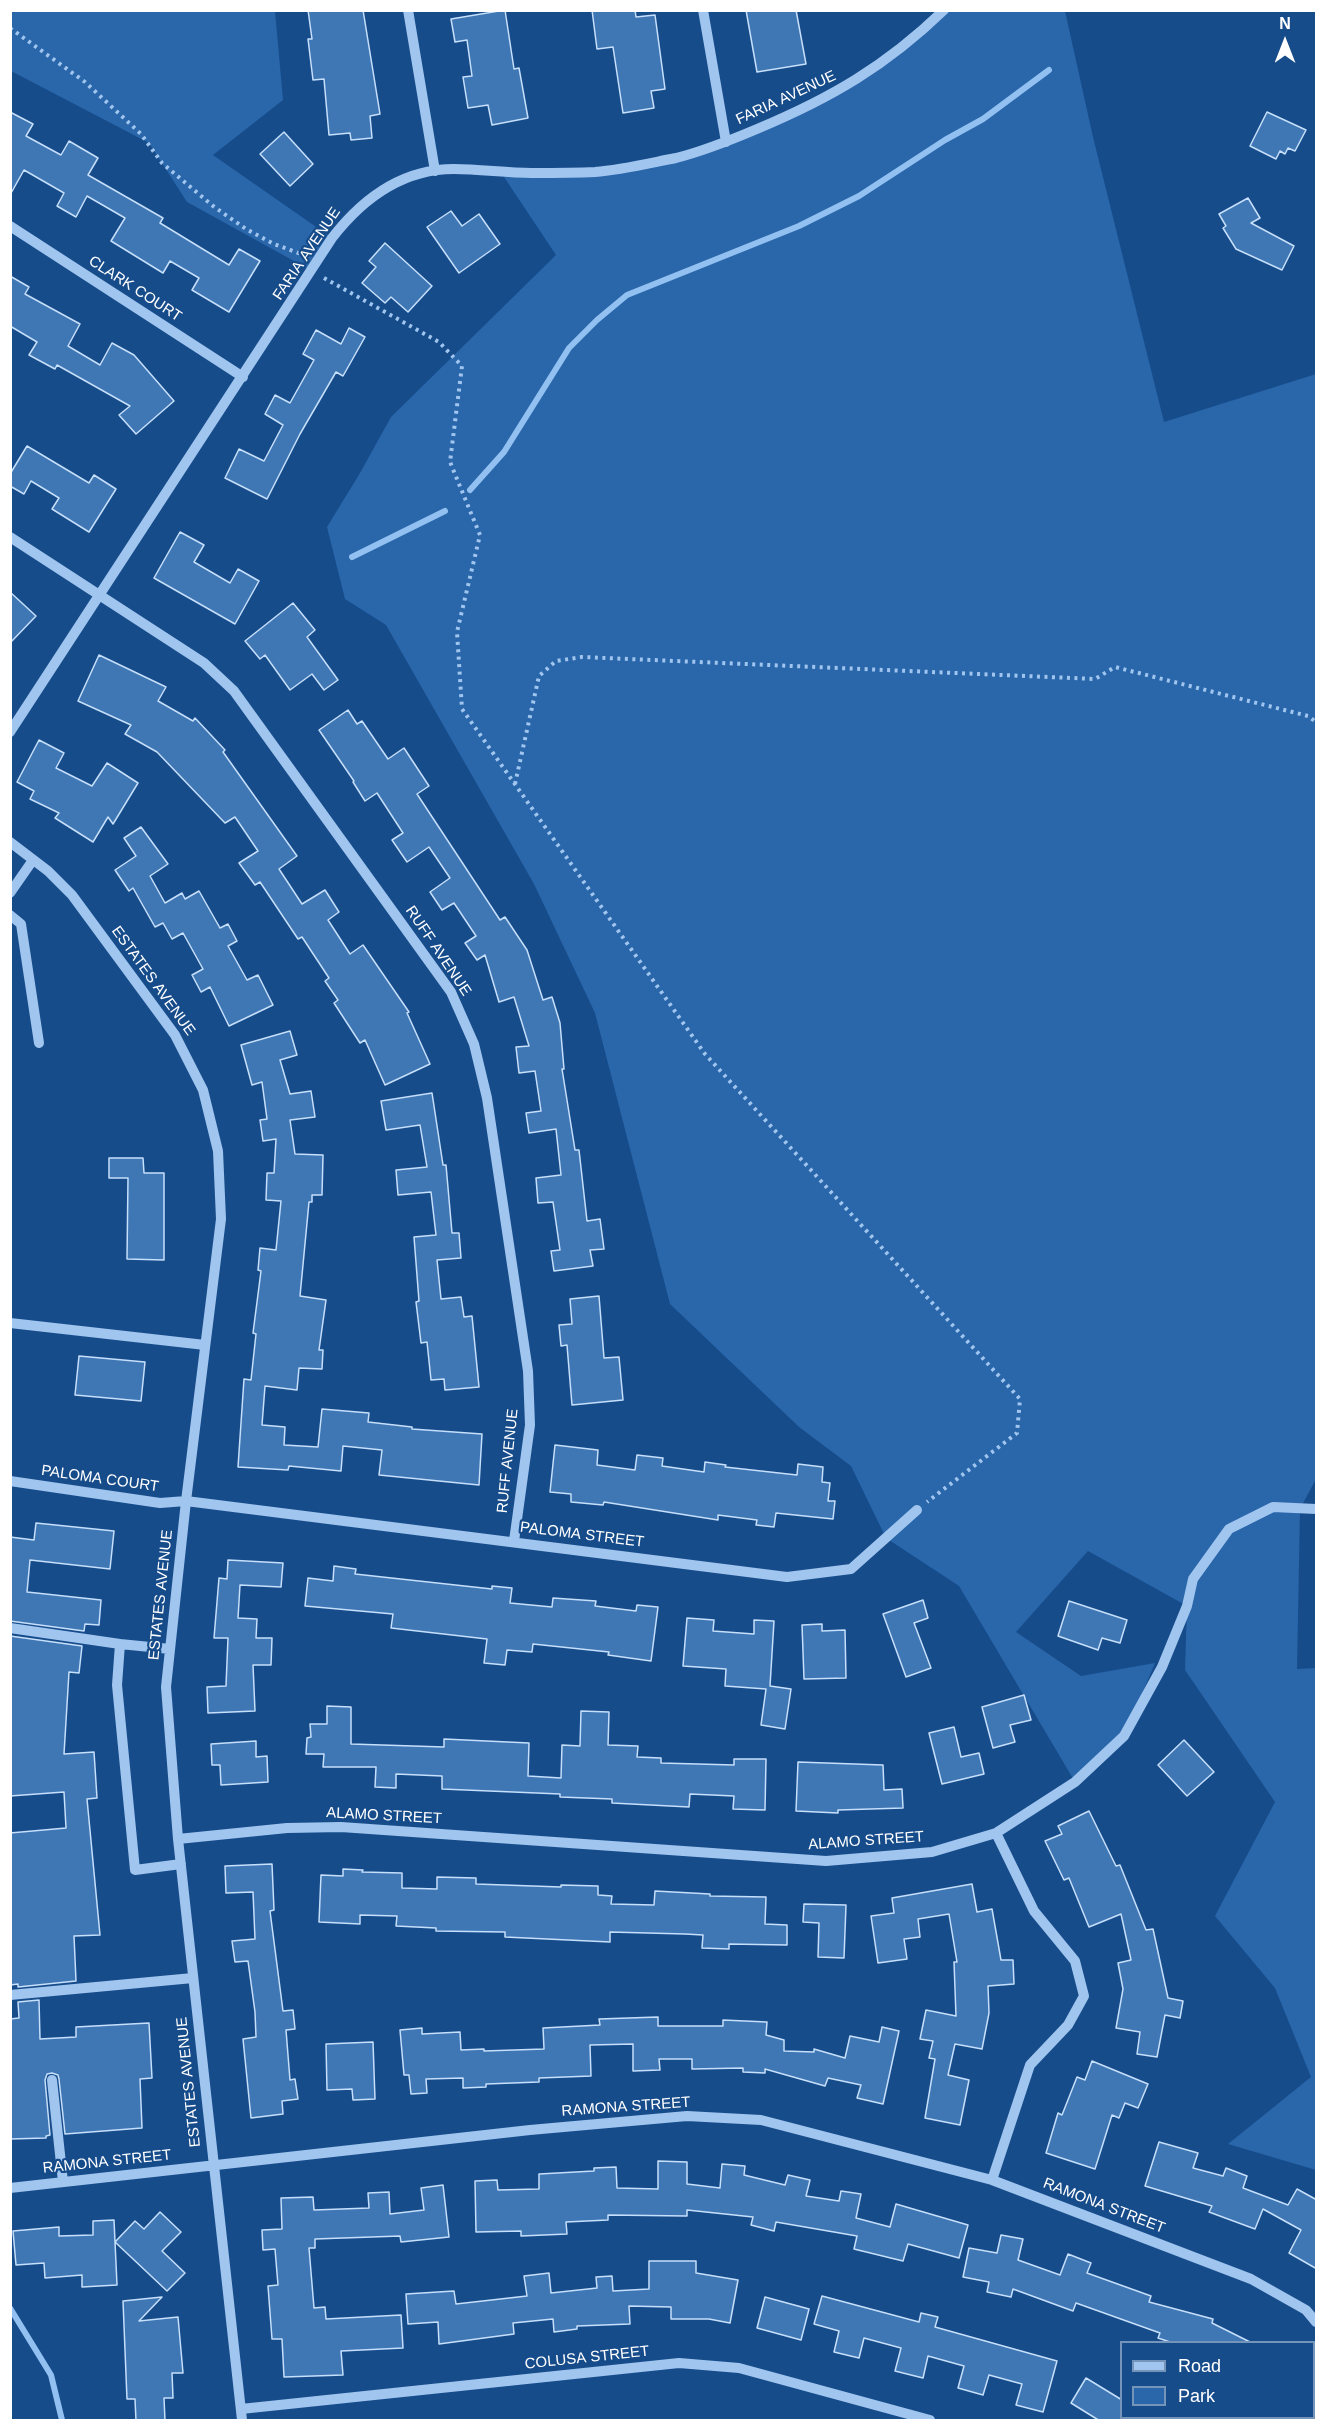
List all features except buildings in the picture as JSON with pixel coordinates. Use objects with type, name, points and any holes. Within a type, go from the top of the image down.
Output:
[{"type":"street","points":[[408,10],[435,171]]},
{"type":"street","points":[[703,10],[726,142]]},
{"type":"street","name":"FARIA AVENUE","points":[[10,732],[101,596],[332,238],[359,206],[398,182],[435,171],[456,169],[528,173],[597,172],[678,157],[726,142],[804,110],[862,78],[913,40],[944,10]]},
{"type":"street","name":"CLARK COURT","points":[[10,226],[243,377]]},
{"type":"street","name":"RUFF AVENUE","points":[[10,537],[204,663],[234,691],[451,992],[474,1044],[487,1098],[528,1371],[530,1425],[514,1541]]},
{"type":"street","name":"ESTATES AVENUE","points":[[10,842],[72,895],[175,1035],[203,1090],[218,1151],[222,1220],[186,1502],[166,1687],[178,1839],[242,2421]]},
{"type":"street","points":[[10,893],[33,860]]},
{"type":"street","points":[[10,915],[21,924],[39,1043]]},
{"type":"street","points":[[10,1323],[205,1345]]},
{"type":"street","name":"PALOMA COURT","points":[[10,1481],[160,1503],[186,1502]]},
{"type":"street","name":"PALOMA STREET","points":[[186,1502],[787,1576],[851,1569],[917,1510]]},
{"type":"street","name":"ALAMO STREET","points":[[178,1839],[287,1828],[341,1827],[826,1861],[932,1852],[996,1833],[1075,1782],[1124,1736],[1162,1667],[1187,1606],[1193,1579],[1229,1529],[1273,1508],[1317,1509]]},
{"type":"street","points":[[10,1628],[170,1649]]},
{"type":"street","points":[[120,1644],[117,1685],[135,1870],[181,1864]]},
{"type":"street","points":[[992,2180],[1030,2065],[1068,2025],[1084,1996],[1075,1961],[1034,1911],[996,1833]]},
{"type":"street","points":[[10,1995],[193,1978]]},
{"type":"street","points":[[52,2080],[63,2182]]},
{"type":"street","name":"RAMONA STREET","points":[[10,2188],[530,2130],[687,2116],[761,2120],[992,2180],[1251,2279],[1306,2310],[1317,2322]]},
{"type":"street","name":"COLUSA STREET","points":[[241,2409],[679,2363],[740,2368],[930,2421]]},
{"type":"path","points":[[10,28],[85,82],[141,134],[162,163],[213,206],[246,229],[315,267],[439,342],[462,366],[450,462],[480,535],[458,632],[462,709],[705,1054],[1020,1399],[1017,1433],[917,1510]]},
{"type":"path","points":[[515,784],[538,676],[556,661],[582,657],[1095,679],[1115,667],[1308,716],[1317,722]]},
{"type":"green space","points":[[10,11],[275,11],[283,100],[213,155],[332,238],[312,271],[187,202],[149,143],[11,71]]},
{"type":"green space","points":[[944,11],[1065,11],[1093,137],[1164,422],[1316,374],[1316,1479],[1300,1509],[1297,1669],[1316,1668],[1316,2170],[1228,2144],[1311,2077],[1275,1988],[1215,1916],[1275,1802],[1185,1670],[1187,1606],[1088,1551],[1016,1632],[1081,1676],[1155,1663],[1124,1736],[1075,1782],[959,1586],[886,1538],[851,1466],[799,1427],[670,1304],[595,1013],[534,884],[386,625],[345,599],[327,527],[391,417],[556,255],[500,171],[597,172],[726,142],[862,78]]},
{"type":"waterway","points":[[470,490],[504,452],[569,348],[627,295],[799,226],[859,196],[945,140],[983,119],[1049,70]]},
{"type":"waterway","points":[[352,557],[445,511]]},
{"type":"waterway","points":[[10,2308],[51,2375],[62,2420]]}]
